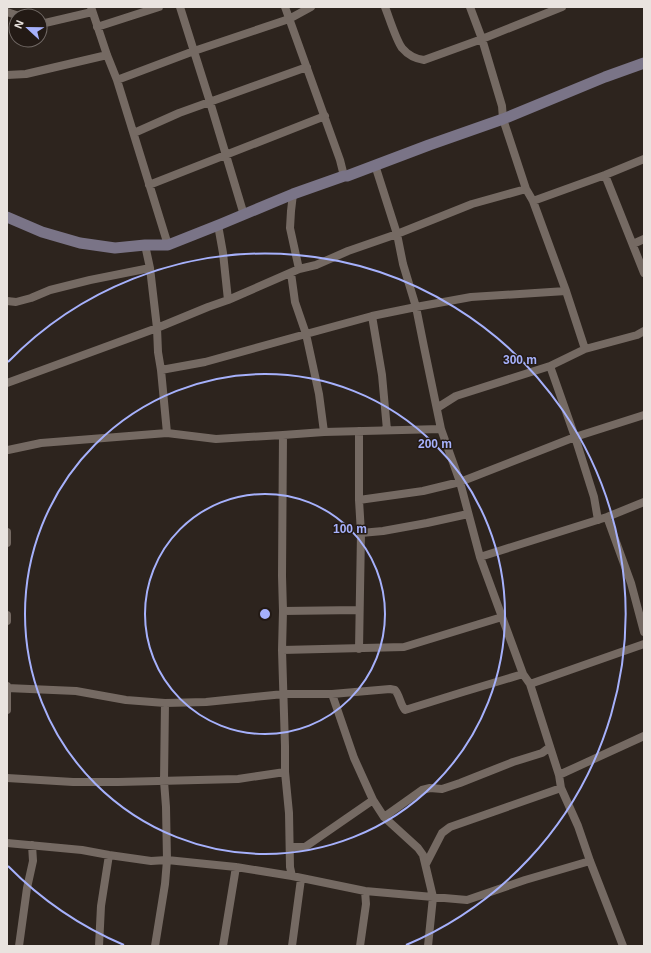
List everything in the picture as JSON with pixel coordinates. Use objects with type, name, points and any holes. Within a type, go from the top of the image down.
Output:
[{"type":"street","points":[[97,26],[159,7]]},
{"type":"street","points":[[180,7],[244,215]]},
{"type":"street","points":[[285,7],[340,160],[344,176]]},
{"type":"street","points":[[117,80],[194,51],[290,19],[311,7]]},
{"type":"street","points":[[385,7],[401,47],[407,53],[418,59],[424,60],[562,7]]},
{"type":"street","points":[[470,7],[482,39],[502,106],[503,119],[526,189],[533,201],[566,291],[584,350]]},
{"type":"street","points":[[48,23],[91,9],[117,80],[168,245]]},
{"type":"street","points":[[7,74],[26,74],[107,55]]},
{"type":"street","points":[[7,217],[42,232],[80,243],[115,248],[145,245],[168,245],[293,194],[347,176],[503,119],[644,62]]},
{"type":"street","points":[[134,133],[179,112],[307,67]]},
{"type":"street","points":[[149,185],[324,116]]},
{"type":"street","points":[[533,201],[644,159]]},
{"type":"street","points":[[375,165],[416,307],[441,429],[460,482],[480,557],[523,674],[530,684],[559,775],[561,788],[578,826],[622,946]]},
{"type":"street","points":[[605,175],[644,273]]},
{"type":"street","points":[[7,383],[158,328],[295,271],[316,265],[348,251],[472,204],[526,189]]},
{"type":"street","points":[[293,194],[290,228],[295,271],[295,302],[306,334],[319,394],[324,432]]},
{"type":"street","points":[[218,225],[223,253],[228,300]]},
{"type":"street","points":[[633,244],[644,239]]},
{"type":"street","points":[[145,245],[150,268],[158,328],[158,352],[167,433]]},
{"type":"street","points":[[7,301],[16,302],[31,298],[50,290],[150,268]]},
{"type":"street","points":[[161,370],[205,362],[372,316],[416,307],[471,297],[566,291]]},
{"type":"street","points":[[372,316],[382,375],[387,430]]},
{"type":"street","points":[[437,408],[456,396],[550,366],[584,350],[637,335],[644,331]]},
{"type":"street","points":[[550,366],[594,497],[598,520]]},
{"type":"street","points":[[359,500],[423,491],[460,482],[575,437],[644,414]]},
{"type":"street","points":[[7,451],[41,443],[167,433],[216,439],[324,432],[441,429]]},
{"type":"street","points":[[359,431],[359,500],[361,533],[360,649]]},
{"type":"street","points":[[283,435],[282,650],[285,772],[289,812],[290,867],[292,876]]},
{"type":"street","points":[[480,557],[607,517],[644,502]]},
{"type":"street","points":[[361,533],[383,531],[468,514]]},
{"type":"street","points":[[607,517],[631,583],[644,632]]},
{"type":"street","points":[[7,532],[7,543]]},
{"type":"street","points":[[283,611],[360,610]]},
{"type":"street","points":[[7,615],[7,621]]},
{"type":"street","points":[[282,650],[404,648],[502,617]]},
{"type":"street","points":[[530,684],[644,644]]},
{"type":"street","points":[[7,710],[7,688],[76,691],[126,700],[165,703],[206,702],[284,694],[332,694],[390,688],[395,690],[398,694],[402,708],[405,710],[523,674]]},
{"type":"street","points":[[332,694],[354,758],[373,800],[384,817],[418,848],[423,855],[433,897],[428,946]]},
{"type":"street","points":[[155,946],[165,884],[167,860],[164,781],[165,703]]},
{"type":"street","points":[[559,775],[644,736]]},
{"type":"street","points":[[384,817],[422,790],[430,788],[442,789],[448,787],[513,762],[542,753],[550,747]]},
{"type":"street","points":[[7,778],[73,782],[118,782],[238,779],[285,772]]},
{"type":"street","points":[[426,864],[442,833],[450,827],[561,788]]},
{"type":"street","points":[[290,847],[305,846],[373,800]]},
{"type":"street","points":[[7,843],[82,850],[151,861],[167,860],[236,867],[292,876],[365,892],[467,900],[525,880],[590,861]]},
{"type":"street","points":[[19,946],[27,888],[33,861],[32,845]]},
{"type":"street","points":[[99,946],[101,906],[109,855]]},
{"type":"street","points":[[223,946],[236,867]]},
{"type":"street","points":[[292,946],[301,879]]},
{"type":"street","points":[[360,946],[366,904],[365,892]]}]
